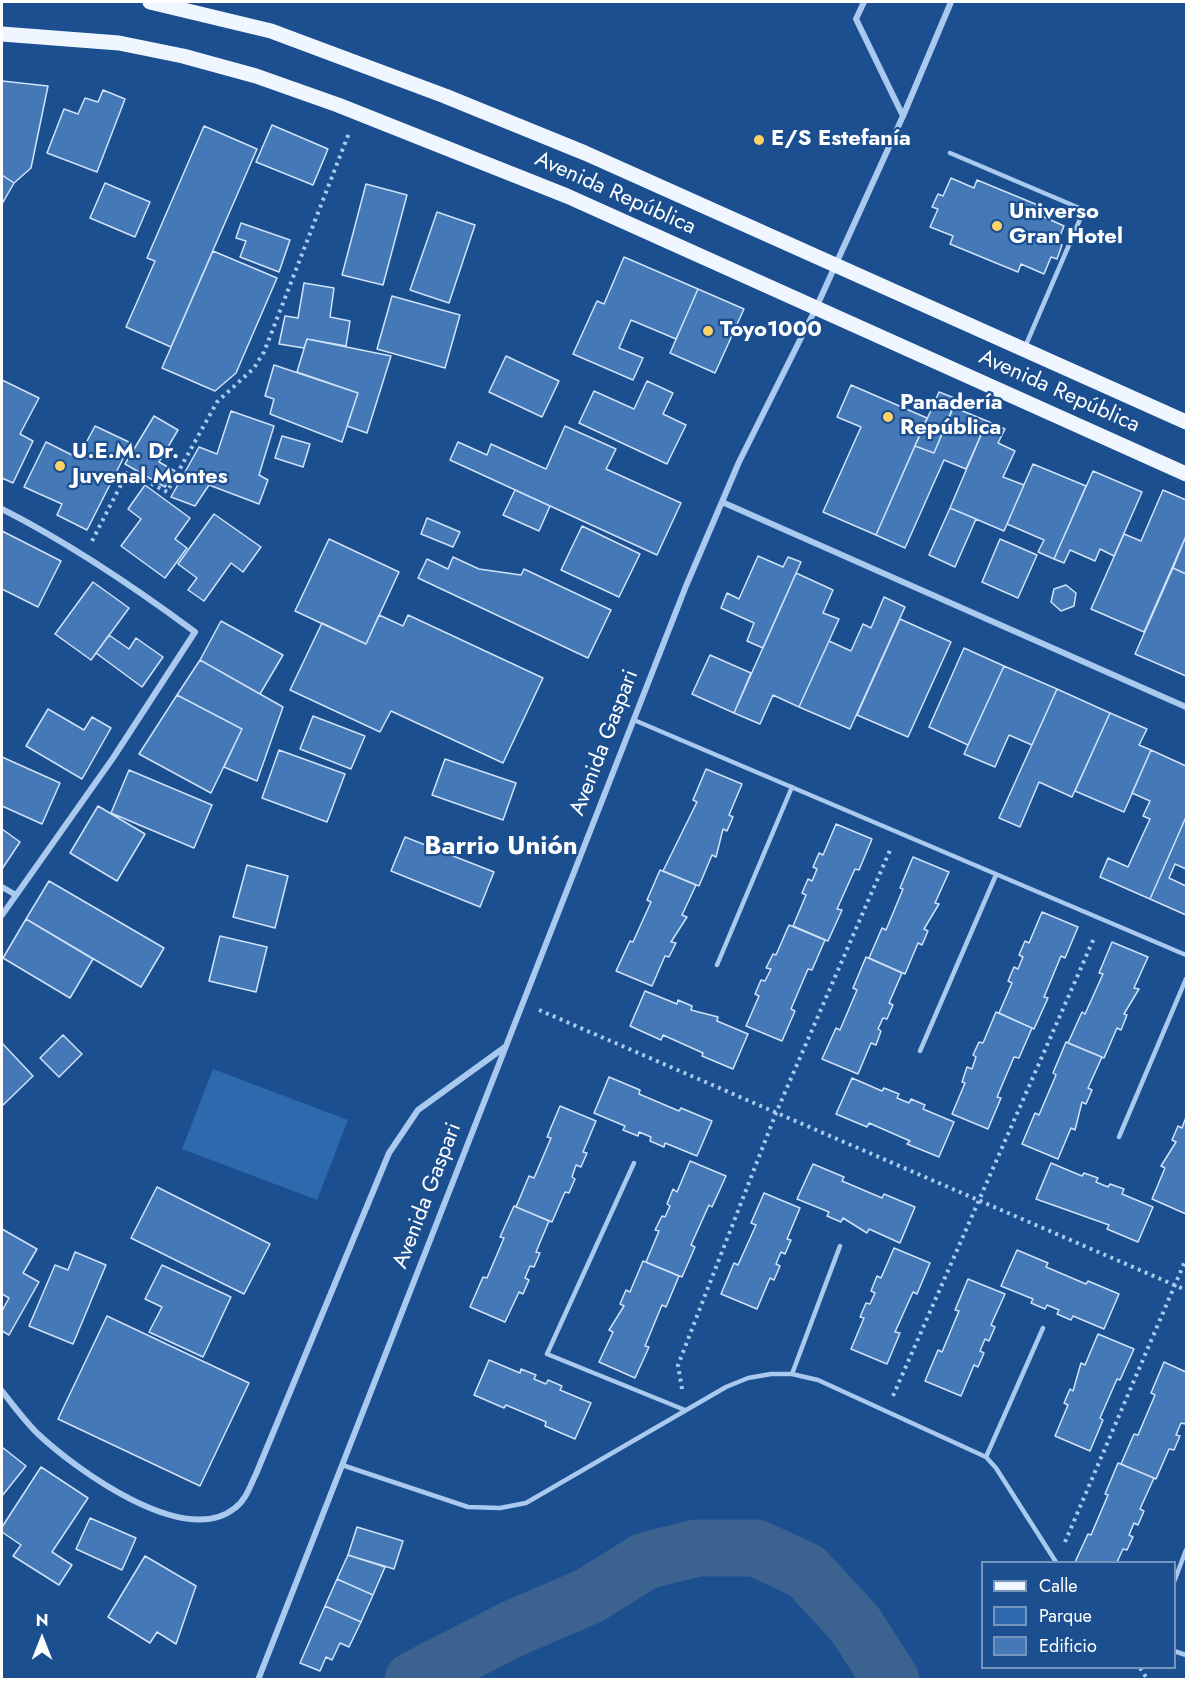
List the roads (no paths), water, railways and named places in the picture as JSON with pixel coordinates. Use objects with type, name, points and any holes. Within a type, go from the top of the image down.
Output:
[{"type":"main road","name":"Avenida República","points":[[150,2],[271,31],[355,60],[585,153],[1186,422]]},
{"type":"main road","name":"Avenida República","points":[[2,34],[119,43],[183,56],[256,76],[357,111],[567,196],[1186,474]]},
{"type":"street","points":[[864,2],[856,19],[903,116]]},
{"type":"street","name":"Avenida Gaspari","points":[[258,1680],[522,1003],[722,502],[816,308],[833,264],[903,116],[951,2]]},
{"type":"street","points":[[722,502],[1186,707]]},
{"type":"street","points":[[2,509],[130,583],[195,632],[113,758],[2,915]]},
{"type":"street","points":[[2,887],[16,895]]},
{"type":"street","points":[[2,1391],[38,1433],[113,1489],[136,1502],[171,1516],[190,1519],[212,1519],[234,1509],[244,1499],[256,1474],[388,1153],[418,1110],[506,1046]]},
{"type":"lane","points":[[950,153],[1084,210],[1024,349]]},
{"type":"lane","points":[[634,720],[1186,955]]},
{"type":"lane","points":[[717,965],[792,787]]},
{"type":"lane","points":[[920,1051],[996,875]]},
{"type":"lane","points":[[1119,1137],[1186,979]]},
{"type":"lane","points":[[634,1163],[547,1354],[685,1410]]},
{"type":"lane","points":[[792,1374],[840,1246]]},
{"type":"lane","points":[[986,1457],[1043,1328]]},
{"type":"lane","points":[[342,1465],[442,1501],[468,1507],[500,1508],[526,1503],[726,1387],[748,1378],[792,1374],[838,1388],[986,1457],[996,1468],[1055,1561]]},
{"type":"lane","points":[[1176,1577],[1186,1550]]},
{"type":"waterway","points":[[413,1680],[512,1629],[589,1596],[645,1561],[697,1548],[756,1548],[806,1571],[855,1624],[891,1680]]},
{"type":"place","name":"E/S Estefanía","points":[[759,140]]},
{"type":"place","name":"Universo Gran Hotel","points":[[997,226]]},
{"type":"place","name":"Toyo1000","points":[[708,331]]},
{"type":"place","name":"Panadería República","points":[[888,417]]},
{"type":"place","name":"U.E.M. Dr. Juvenal Montes","points":[[60,466]]},
{"type":"district","name":"Barrio Unión","points":[[501,848]]}]
